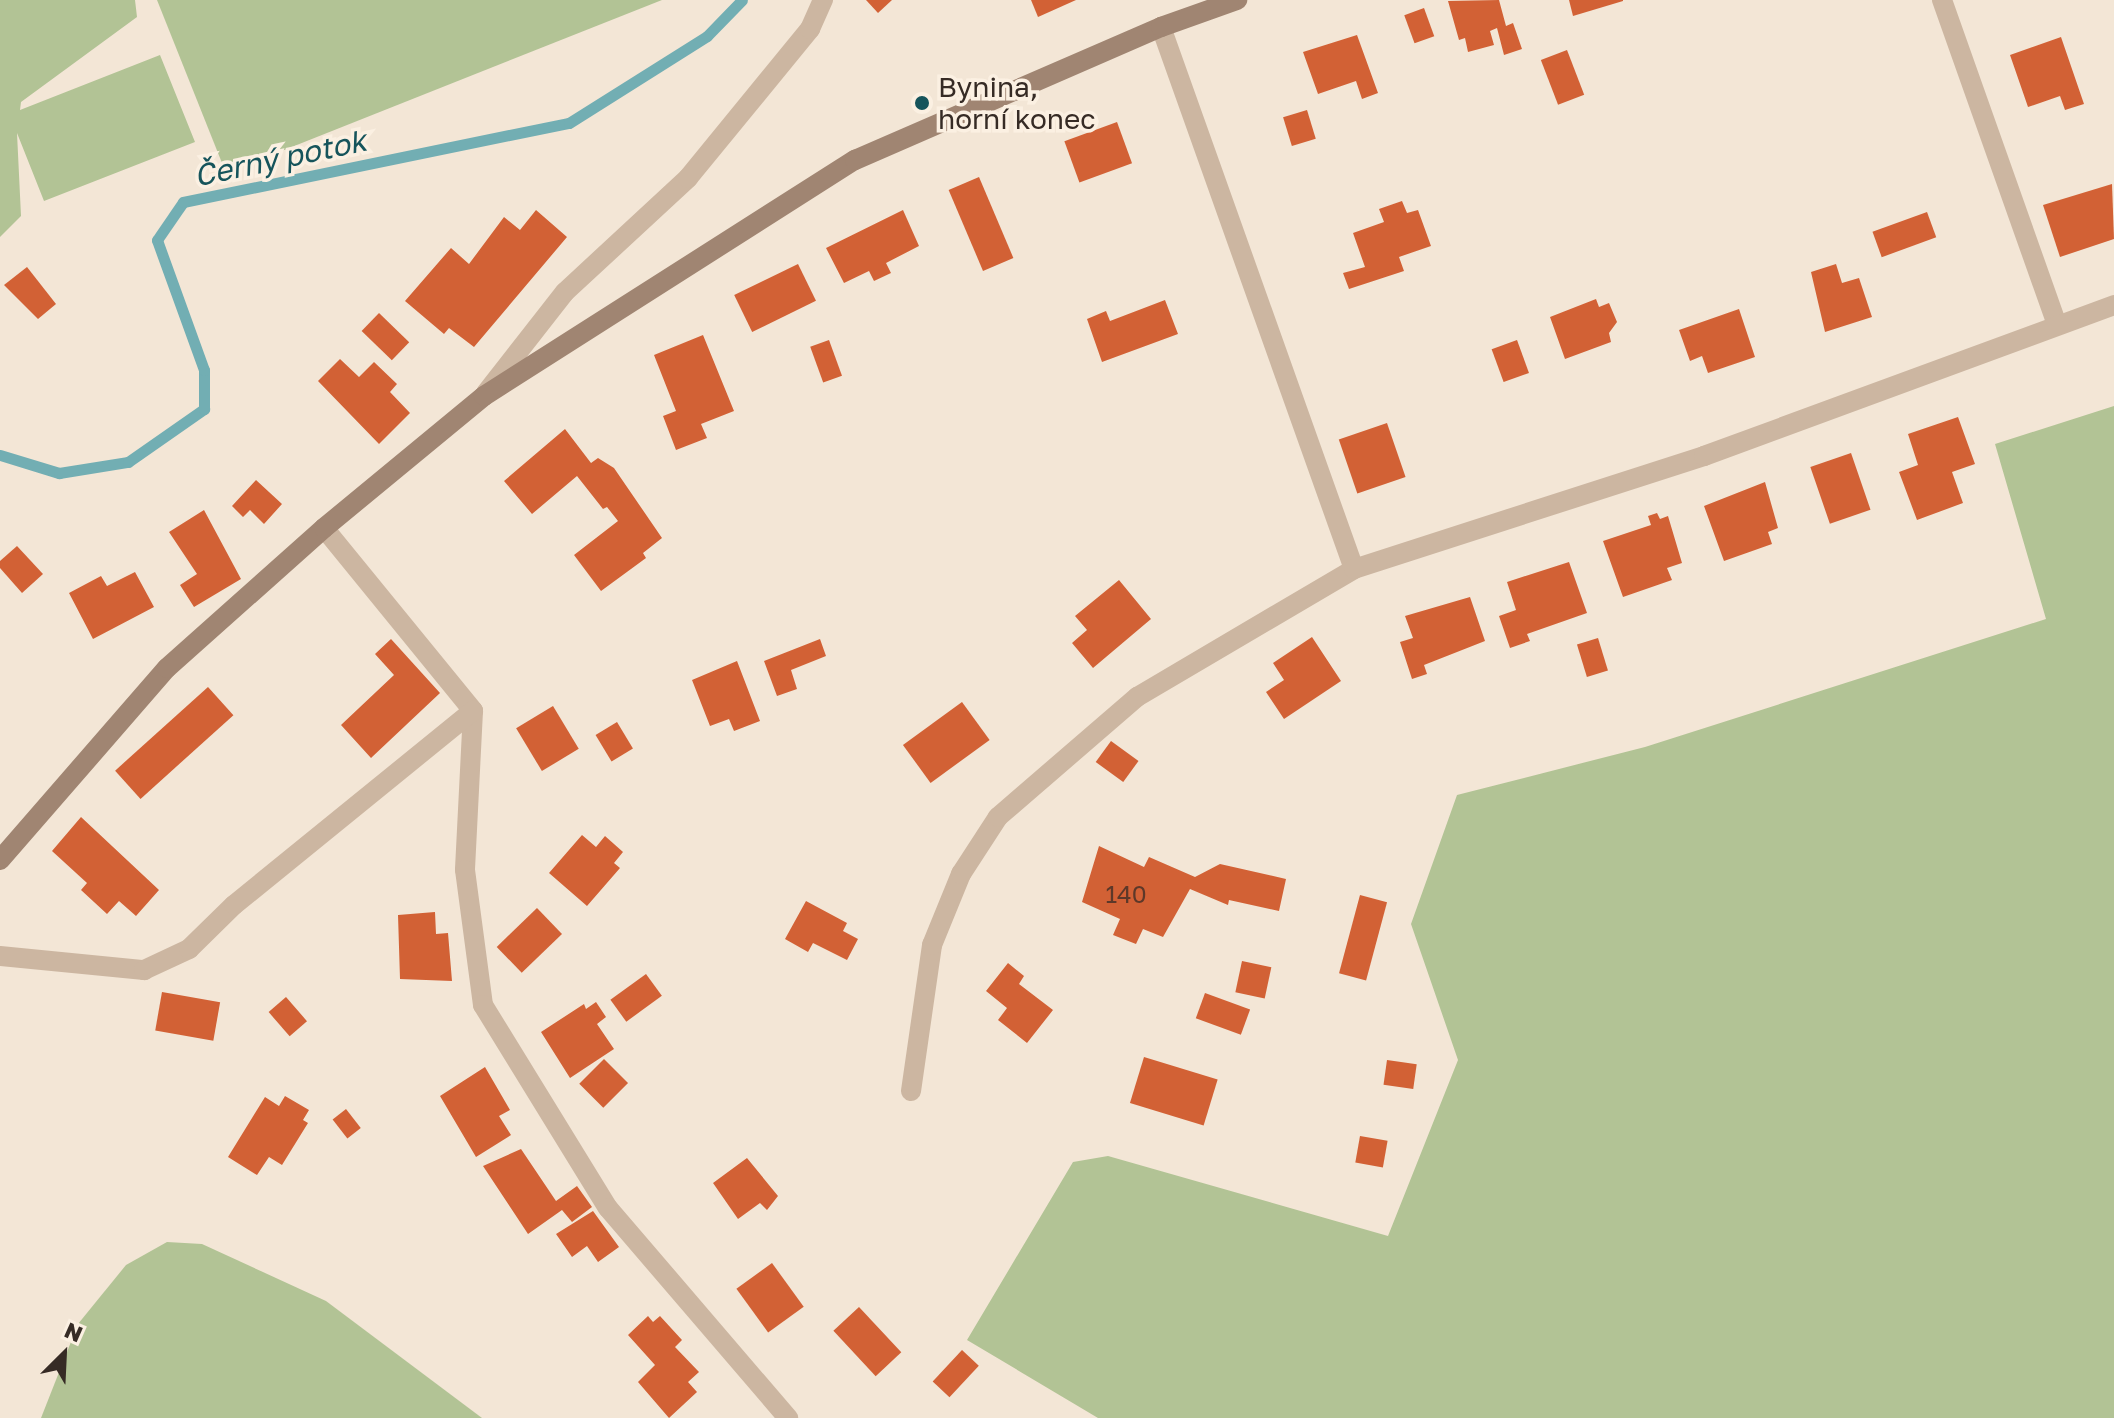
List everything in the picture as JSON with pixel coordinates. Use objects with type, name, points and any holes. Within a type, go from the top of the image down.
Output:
[{"type":"street","points":[[484,396],[565,292],[688,178],[810,29],[823,0]]},
{"type":"street","points":[[0,860],[167,668],[324,528],[484,396],[855,160],[1161,27],[1237,0]]},
{"type":"street","points":[[1942,0],[2057,324]]},
{"type":"street","points":[[1161,27],[1354,569]]},
{"type":"street","points":[[911,1091],[932,945],[961,874],[998,817],[1137,697],[1354,569],[1704,456],[2114,305]]},
{"type":"street","points":[[324,528],[473,711],[465,870],[483,1005],[608,1208],[788,1418]]},
{"type":"street","points":[[0,956],[144,970],[189,949],[234,905],[473,711]]},
{"type":"green space","points":[[0,0],[135,0],[137,17],[21,102],[20,110],[160,55],[195,142],[44,201],[17,133],[21,216],[0,237]]},
{"type":"green space","points":[[157,0],[662,0],[226,173]]},
{"type":"green space","points":[[2114,406],[2114,1418],[1098,1418],[967,1340],[1073,1162],[1108,1156],[1388,1236],[1458,1060],[1411,924],[1457,795],[1645,747],[2046,619],[1995,444]]},
{"type":"green space","points":[[167,1242],[202,1244],[326,1301],[482,1418],[41,1418],[78,1324],[126,1265]]},
{"type":"building","points":[[866,0],[892,0],[878,13]]},
{"type":"building","points":[[1031,0],[1076,0],[1038,17]]},
{"type":"building","points":[[1499,0],[1506,26],[1513,23],[1522,49],[1504,55],[1497,28],[1490,31],[1494,45],[1468,52],[1465,38],[1459,40],[1448,1]]},
{"type":"building","points":[[1569,0],[1623,0],[1623,1],[1573,16]]},
{"type":"building","points":[[1424,8],[1434,36],[1415,43],[1404,15]]},
{"type":"building","points":[[1357,35],[1378,93],[1362,99],[1356,81],[1318,94],[1303,52]]},
{"type":"building","points":[[2061,37],[2084,104],[2065,110],[2060,96],[2028,107],[2010,55]]},
{"type":"building","points":[[1567,50],[1584,95],[1558,105],[1541,60]]},
{"type":"building","points":[[1307,110],[1316,139],[1292,146],[1283,117]]},
{"type":"building","points":[[1117,122],[1132,163],[1079,182],[1064,141]]},
{"type":"building","points":[[979,177],[1013,258],[983,271],[949,190]]},
{"type":"building","points":[[2112,184],[2114,239],[2060,257],[2043,205]]},
{"type":"building","points":[[1402,201],[1407,213],[1418,210],[1431,246],[1399,257],[1404,271],[1349,289],[1343,273],[1365,267],[1353,233],[1384,222],[1379,209]]},
{"type":"building","points":[[536,210],[567,237],[474,347],[449,328],[444,334],[405,301],[451,248],[469,264],[504,217],[520,230]]},
{"type":"building","points":[[903,210],[919,246],[886,263],[891,273],[874,281],[869,271],[844,283],[826,248]]},
{"type":"building","points":[[1927,212],[1936,237],[1882,257],[1872,232]]},
{"type":"building","points":[[798,264],[816,301],[752,332],[734,295]]},
{"type":"building","points":[[1836,264],[1842,283],[1859,278],[1872,317],[1825,332],[1811,272]]},
{"type":"building","points":[[27,267],[56,304],[38,319],[4,285]]},
{"type":"building","points":[[1596,299],[1599,307],[1609,303],[1617,322],[1609,333],[1611,342],[1565,359],[1550,317]]},
{"type":"building","points":[[1165,300],[1178,334],[1102,362],[1087,319],[1106,311],[1110,321]]},
{"type":"building","points":[[1739,309],[1755,357],[1708,373],[1702,356],[1690,361],[1679,330]]},
{"type":"building","points":[[379,313],[409,342],[392,360],[362,331]]},
{"type":"building","points":[[703,335],[734,411],[701,424],[707,438],[676,450],[663,416],[676,411],[654,355]]},
{"type":"building","points":[[829,340],[842,376],[823,383],[810,347]]},
{"type":"building","points":[[1517,340],[1529,373],[1504,382],[1492,349]]},
{"type":"building","points":[[340,359],[359,377],[374,362],[397,384],[390,392],[410,413],[379,444],[318,381]]},
{"type":"building","points":[[1958,417],[1975,464],[1952,472],[1963,503],[1917,520],[1899,472],[1918,465],[1908,434]]},
{"type":"building","points":[[1387,423],[1406,477],[1357,493],[1339,440]]},
{"type":"building","points":[[565,429],[591,463],[598,458],[614,468],[662,538],[643,553],[646,558],[601,591],[574,555],[618,521],[607,507],[603,509],[577,476],[532,514],[504,481]]},
{"type":"building","points":[[1851,453],[1871,510],[1830,524],[1810,467]]},
{"type":"building","points":[[256,480],[282,504],[264,524],[250,510],[243,517],[232,506]]},
{"type":"building","points":[[1765,482],[1778,528],[1768,532],[1772,544],[1724,561],[1704,506]]},
{"type":"building","points":[[204,510],[241,579],[194,607],[180,585],[197,574],[169,532]]},
{"type":"building","points":[[1657,513],[1660,519],[1668,516],[1682,563],[1667,568],[1672,580],[1623,597],[1603,541],[1651,525],[1648,516]]},
{"type":"building","points":[[17,546],[43,574],[22,593],[0,568],[0,561]]},
{"type":"building","points":[[1569,562],[1587,613],[1527,634],[1530,641],[1510,648],[1499,616],[1516,610],[1507,582]]},
{"type":"building","points":[[135,572],[154,607],[93,639],[69,593],[101,576],[107,586]]},
{"type":"building","points":[[1119,580],[1151,619],[1093,668],[1072,643],[1087,630],[1075,616]]},
{"type":"building","points":[[1470,597],[1485,641],[1424,665],[1427,674],[1412,679],[1400,642],[1413,638],[1405,616]]},
{"type":"building","points":[[1312,637],[1341,681],[1284,719],[1266,692],[1284,680],[1273,663]]},
{"type":"building","points":[[1598,638],[1608,671],[1587,677],[1577,644]]},
{"type":"building","points":[[391,639],[440,693],[371,758],[341,725],[394,675],[375,654]]},
{"type":"building","points":[[820,639],[826,656],[791,670],[797,689],[777,696],[764,661]]},
{"type":"building","points":[[737,661],[760,721],[734,731],[729,719],[710,726],[692,680]]},
{"type":"building","points":[[208,687],[233,715],[141,799],[115,771]]},
{"type":"building","points":[[962,702],[990,740],[931,783],[903,745]]},
{"type":"building","points":[[553,706],[579,749],[542,771],[516,728]]},
{"type":"building","points":[[617,722],[633,749],[612,761],[596,735]]},
{"type":"building","points":[[1111,741],[1139,761],[1123,782],[1096,762]]},
{"type":"building","points":[[81,817],[159,890],[136,916],[119,901],[107,914],[81,890],[87,883],[52,851]]},
{"type":"building","points":[[582,835],[596,847],[605,836],[623,852],[614,863],[620,868],[587,906],[549,873]]},
{"type":"building","points":[[1099,846],[1144,867],[1149,857],[1195,877],[1220,864],[1286,879],[1279,911],[1229,900],[1228,905],[1190,889],[1163,937],[1143,929],[1136,944],[1113,935],[1120,919],[1082,902]]},
{"type":"building","points":[[1360,895],[1387,902],[1366,980],[1339,973]]},
{"type":"building","points":[[806,901],[847,923],[843,931],[858,939],[847,960],[813,943],[808,952],[785,939]]},
{"type":"building","points":[[537,908],[562,934],[522,973],[497,947]]},
{"type":"building","points":[[435,912],[436,934],[448,933],[452,981],[400,979],[398,915]]},
{"type":"building","points":[[1242,961],[1271,967],[1265,999],[1235,992]]},
{"type":"building","points":[[1008,963],[1024,976],[1019,984],[1053,1010],[1027,1043],[998,1020],[1007,1008],[986,991]]},
{"type":"building","points":[[646,974],[662,996],[626,1022],[610,1000]]},
{"type":"building","points":[[162,992],[220,1002],[213,1041],[155,1030]]},
{"type":"building","points":[[1205,993],[1250,1009],[1241,1035],[1196,1018]]},
{"type":"building","points":[[286,997],[307,1021],[290,1036],[269,1012]]},
{"type":"building","points":[[596,1002],[606,1017],[597,1024],[614,1049],[570,1078],[541,1032],[584,1004],[586,1009]]},
{"type":"building","points":[[1144,1057],[1218,1080],[1204,1125],[1130,1103]]},
{"type":"building","points":[[604,1059],[628,1083],[603,1108],[579,1084]]},
{"type":"building","points":[[1387,1060],[1417,1064],[1413,1089],[1384,1085]]},
{"type":"building","points":[[485,1067],[510,1110],[499,1116],[511,1135],[476,1157],[440,1096]]},
{"type":"building","points":[[285,1096],[309,1110],[303,1120],[308,1123],[282,1165],[269,1157],[257,1175],[228,1157],[265,1097],[279,1106]]},
{"type":"building","points":[[346,1109],[361,1128],[347,1138],[333,1119]]},
{"type":"building","points":[[1360,1136],[1388,1141],[1383,1167],[1355,1163]]},
{"type":"building","points":[[521,1149],[556,1201],[577,1186],[592,1207],[572,1222],[562,1210],[528,1234],[483,1166]]},
{"type":"building","points":[[747,1158],[778,1196],[767,1210],[760,1203],[738,1219],[713,1183]]},
{"type":"building","points":[[593,1211],[619,1247],[598,1262],[587,1246],[572,1257],[556,1234]]},
{"type":"building","points":[[772,1263],[804,1307],[768,1333],[736,1289]]},
{"type":"building","points":[[859,1307],[901,1352],[876,1376],[833,1331]]},
{"type":"building","points":[[648,1316],[653,1322],[660,1316],[682,1340],[675,1347],[699,1372],[688,1382],[697,1392],[669,1418],[638,1382],[655,1365],[628,1335]]},
{"type":"building","points":[[962,1350],[979,1366],[949,1397],[933,1381]]},
{"type":"waterway","name":"Černý potok","points":[[0,455],[59,473],[128,462],[204,409],[204,370],[157,240],[183,202],[569,123],[707,36],[742,0]]},
{"type":"place","name":"Bynina, horní konec","points":[[922,103]]}]
